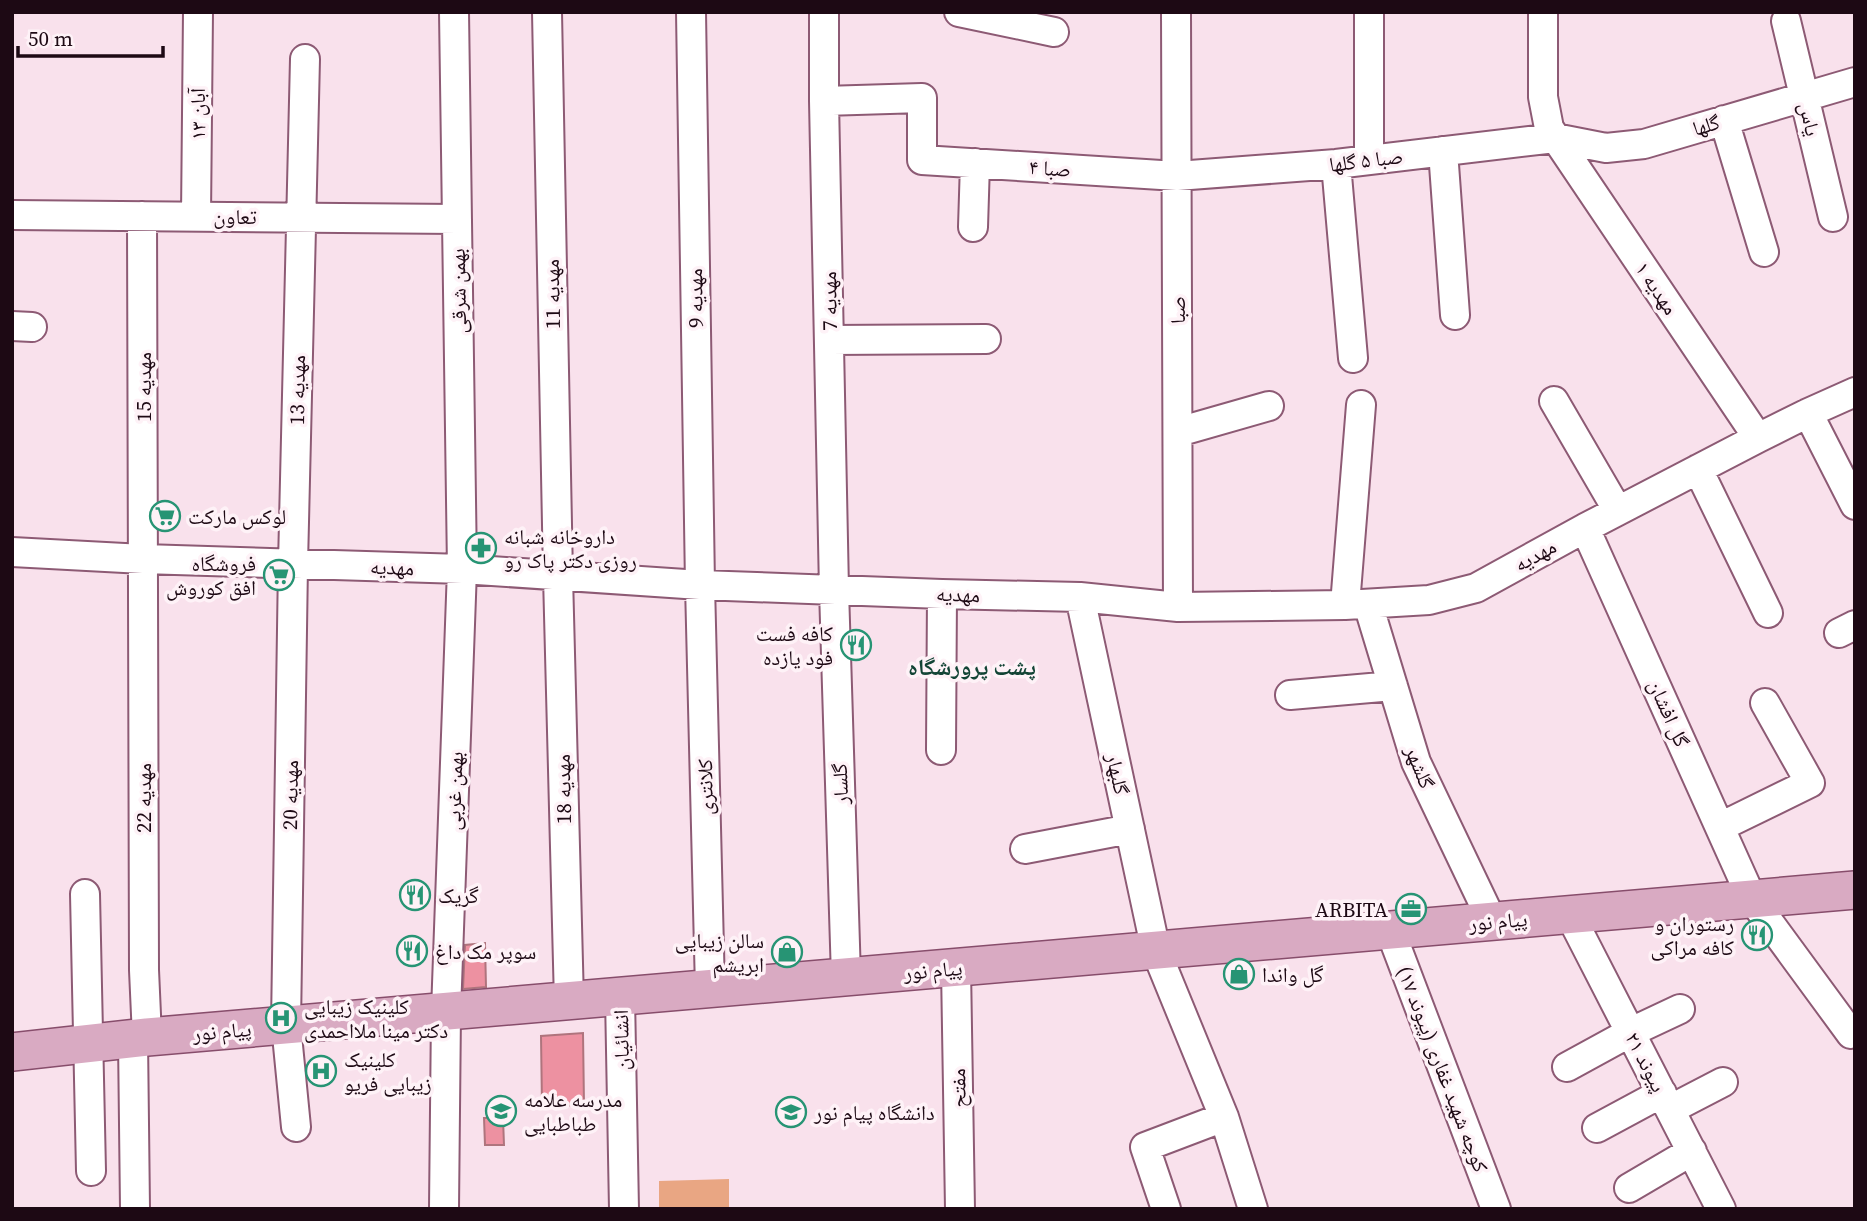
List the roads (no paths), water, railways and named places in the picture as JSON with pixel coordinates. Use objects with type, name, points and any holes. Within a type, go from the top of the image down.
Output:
[{"type":"main road","name":"پیام نور","points":[[12,1052],[286,1025],[1855,890]]},
{"type":"street","name":"۱۳ آبان","points":[[196,216],[198,12]]},
{"type":"street","name":"بهمن شرقی","points":[[454,12],[462,569]]},
{"type":"street","name":"مهدیه 11","points":[[547,12],[558,576]]},
{"type":"street","name":"مهدیه 9","points":[[691,12],[700,584]]},
{"type":"street","name":"مهدیه 7","points":[[824,12],[834,590]]},
{"type":"street","points":[[959,12],[1054,32]]},
{"type":"street","name":"صبا","points":[[1176,12],[1178,607]]},
{"type":"street","points":[[1369,12],[1369,159]]},
{"type":"street","name":"مهدیه ۱","points":[[1543,12],[1543,97],[1549,128],[1758,439]]},
{"type":"street","name":"یاس","points":[[1786,21],[1833,217]]},
{"type":"street","name":"مهدیه 13","points":[[293,564],[305,59]]},
{"type":"street","name":"گلها","points":[[1555,138],[1606,148],[1644,144],[1805,96],[1854,87]]},
{"type":"street","name":"صبا ۴","points":[[824,101],[922,98],[922,160],[1177,176]]},
{"type":"street","points":[[1724,120],[1764,252]]},
{"type":"street","name":"صبا ۵ گلها","points":[[1177,176],[1336,164],[1555,138]]},
{"type":"street","points":[[1443,151],[1455,315]]},
{"type":"street","points":[[973,227],[975,163]]},
{"type":"street","points":[[1336,164],[1353,358]]},
{"type":"street","name":"تعاون","points":[[12,215],[457,219]]},
{"type":"street","name":"مهدیه 15","points":[[142,216],[144,559]]},
{"type":"street","points":[[830,340],[986,339]]},
{"type":"street","name":"مهدیه","points":[[12,552],[462,569],[834,590],[1080,597],[1178,607],[1357,605],[1429,600],[1476,588],[1585,528],[1808,413],[1855,392]]},
{"type":"street","points":[[1554,401],[1619,511]]},
{"type":"street","points":[[1357,605],[1361,405]]},
{"type":"street","points":[[1178,432],[1269,406]]},
{"type":"street","points":[[1808,413],[1855,505]]},
{"type":"street","points":[[1698,470],[1768,613]]},
{"type":"street","name":"گل افشان","points":[[1585,528],[1752,899],[1851,1034]]},
{"type":"street","name":"مهدیه 22","points":[[135,1209],[144,970],[144,559]]},
{"type":"street","name":"مهدیه 20","points":[[293,564],[286,1025],[296,1127]]},
{"type":"street","name":"بهمن غربی","points":[[444,1209],[446,1012],[462,569]]},
{"type":"street","name":"مهدیه 18","points":[[558,576],[569,1002]]},
{"type":"street","name":"کلانتری","points":[[700,584],[710,989]]},
{"type":"street","name":"گلسار","points":[[834,590],[846,977]]},
{"type":"street","points":[[941,750],[942,594]]},
{"type":"street","name":"گلبهار","points":[[1080,597],[1156,951],[1224,1117],[1253,1209]]},
{"type":"street","name":"گلشهر","points":[[1357,605],[1393,686],[1416,762],[1492,921]]},
{"type":"street","points":[[1290,695],[1393,686]]},
{"type":"street","points":[[1720,827],[1811,783],[1765,703]]},
{"type":"street","points":[[1025,849],[1130,828]]},
{"type":"street","points":[[85,894],[91,1171]]},
{"type":"street","name":"پیوند ۲۱","points":[[1570,915],[1721,1209]]},
{"type":"street","name":"کوچه شهید غفاری (پیوند ۱۷)","points":[[1390,930],[1496,1209]]},
{"type":"street","name":"مفتح","points":[[956,968],[960,1209]]},
{"type":"street","name":"انشائیان","points":[[620,997],[624,1209]]},
{"type":"street","points":[[1567,1067],[1680,1009]]},
{"type":"street","points":[[1597,1128],[1723,1082]]},
{"type":"street","points":[[1166,1209],[1145,1147],[1224,1117]]},
{"type":"street","points":[[1629,1188],[1692,1151]]},
{"type":"place","name":"لوکس مارکت","points":[[165,516]]},
{"type":"place","name":"داروخانه شبانه روزی دکتر پاک رو","points":[[481,548]]},
{"type":"place","name":"فروشگاه افق کوروش","points":[[279,575]]},
{"type":"place","name":"کافه فست فود یازده","points":[[856,645]]},
{"type":"place","name":"گریک","points":[[415,895]]},
{"type":"place","name":"ARBITA","points":[[1411,909]]},
{"type":"place","name":"رستوران و کافه مراکی","points":[[1757,935]]},
{"type":"place","name":"سوپر مک داغ","points":[[412,951]]},
{"type":"place","name":"سالن زیبایی ابریشم","points":[[787,952]]},
{"type":"place","name":"گل واندا","points":[[1239,974]]},
{"type":"place","name":"کلینیک زیبایی دکتر مینا ملااحمدی","points":[[281,1018]]},
{"type":"place","name":"کلینیک زیبایی فریو","points":[[321,1071]]},
{"type":"place","name":"مدرسه علامه طباطبایی","points":[[501,1111]]},
{"type":"place","name":"دانشگاه پیام نور","points":[[791,1112]]},
{"type":"district","name":"پشت پرورشگاه","points":[[972,667]]}]
